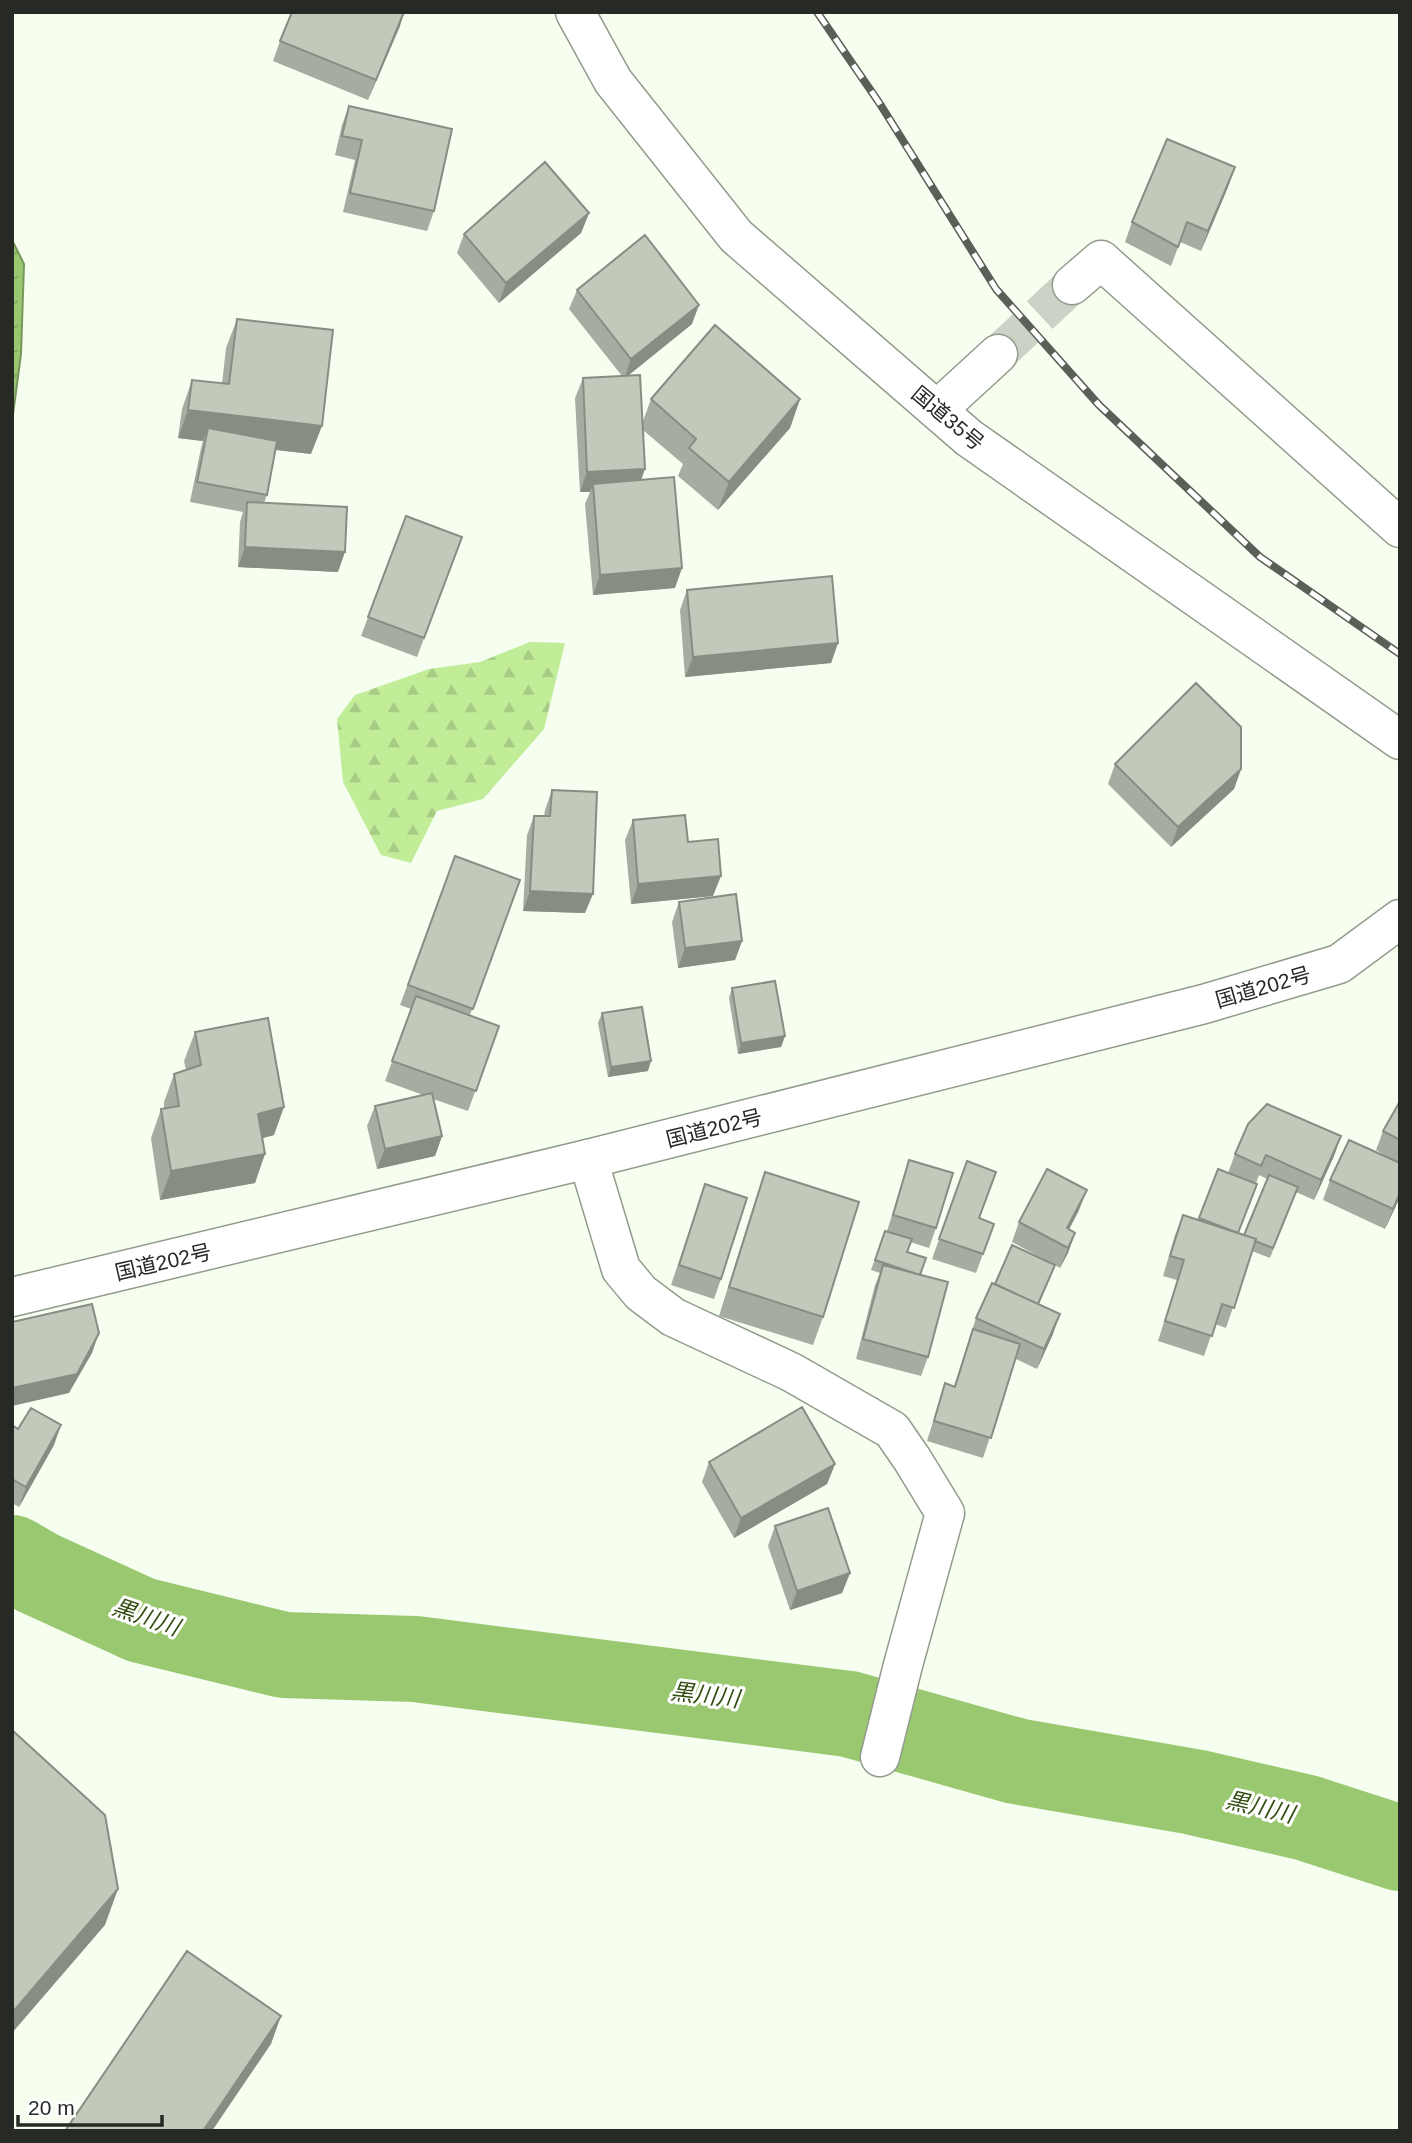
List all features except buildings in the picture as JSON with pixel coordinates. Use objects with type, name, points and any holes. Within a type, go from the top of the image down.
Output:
[{"type":"main road","name":"国道35号","points":[[575,12],[613,81],[736,236],[969,438],[1400,740]]},
{"type":"main road","points":[[1072,285],[1101,260],[1400,528]]},
{"type":"main road","points":[[937,410],[998,354]]},
{"type":"main road","name":"国道202号","points":[[12,1297],[588,1159],[1204,1004],[1339,964],[1400,919]]},
{"type":"main road","points":[[588,1159],[621,1269],[641,1293],[673,1317],[791,1372],[892,1430],[946,1513],[880,1756]]},
{"type":"green space","points":[[530,642],[565,643],[544,729],[483,799],[437,811],[411,863],[381,855],[343,782],[337,719],[355,695],[429,669],[480,662]]},
{"type":"water","points":[[12,240],[24,264],[21,354],[12,422]]},
{"type":"waterway","name":"黒川川","points":[[12,1558],[38,1573],[141,1620],[284,1655],[415,1659],[849,1714],[1016,1761],[1194,1792],[1307,1818],[1400,1848]]},
{"type":"tunnel","points":[[998,354],[1072,285]]},
{"type":"railway","points":[[817,12],[880,104],[996,289],[1099,405],[1260,557],[1400,654]]}]
